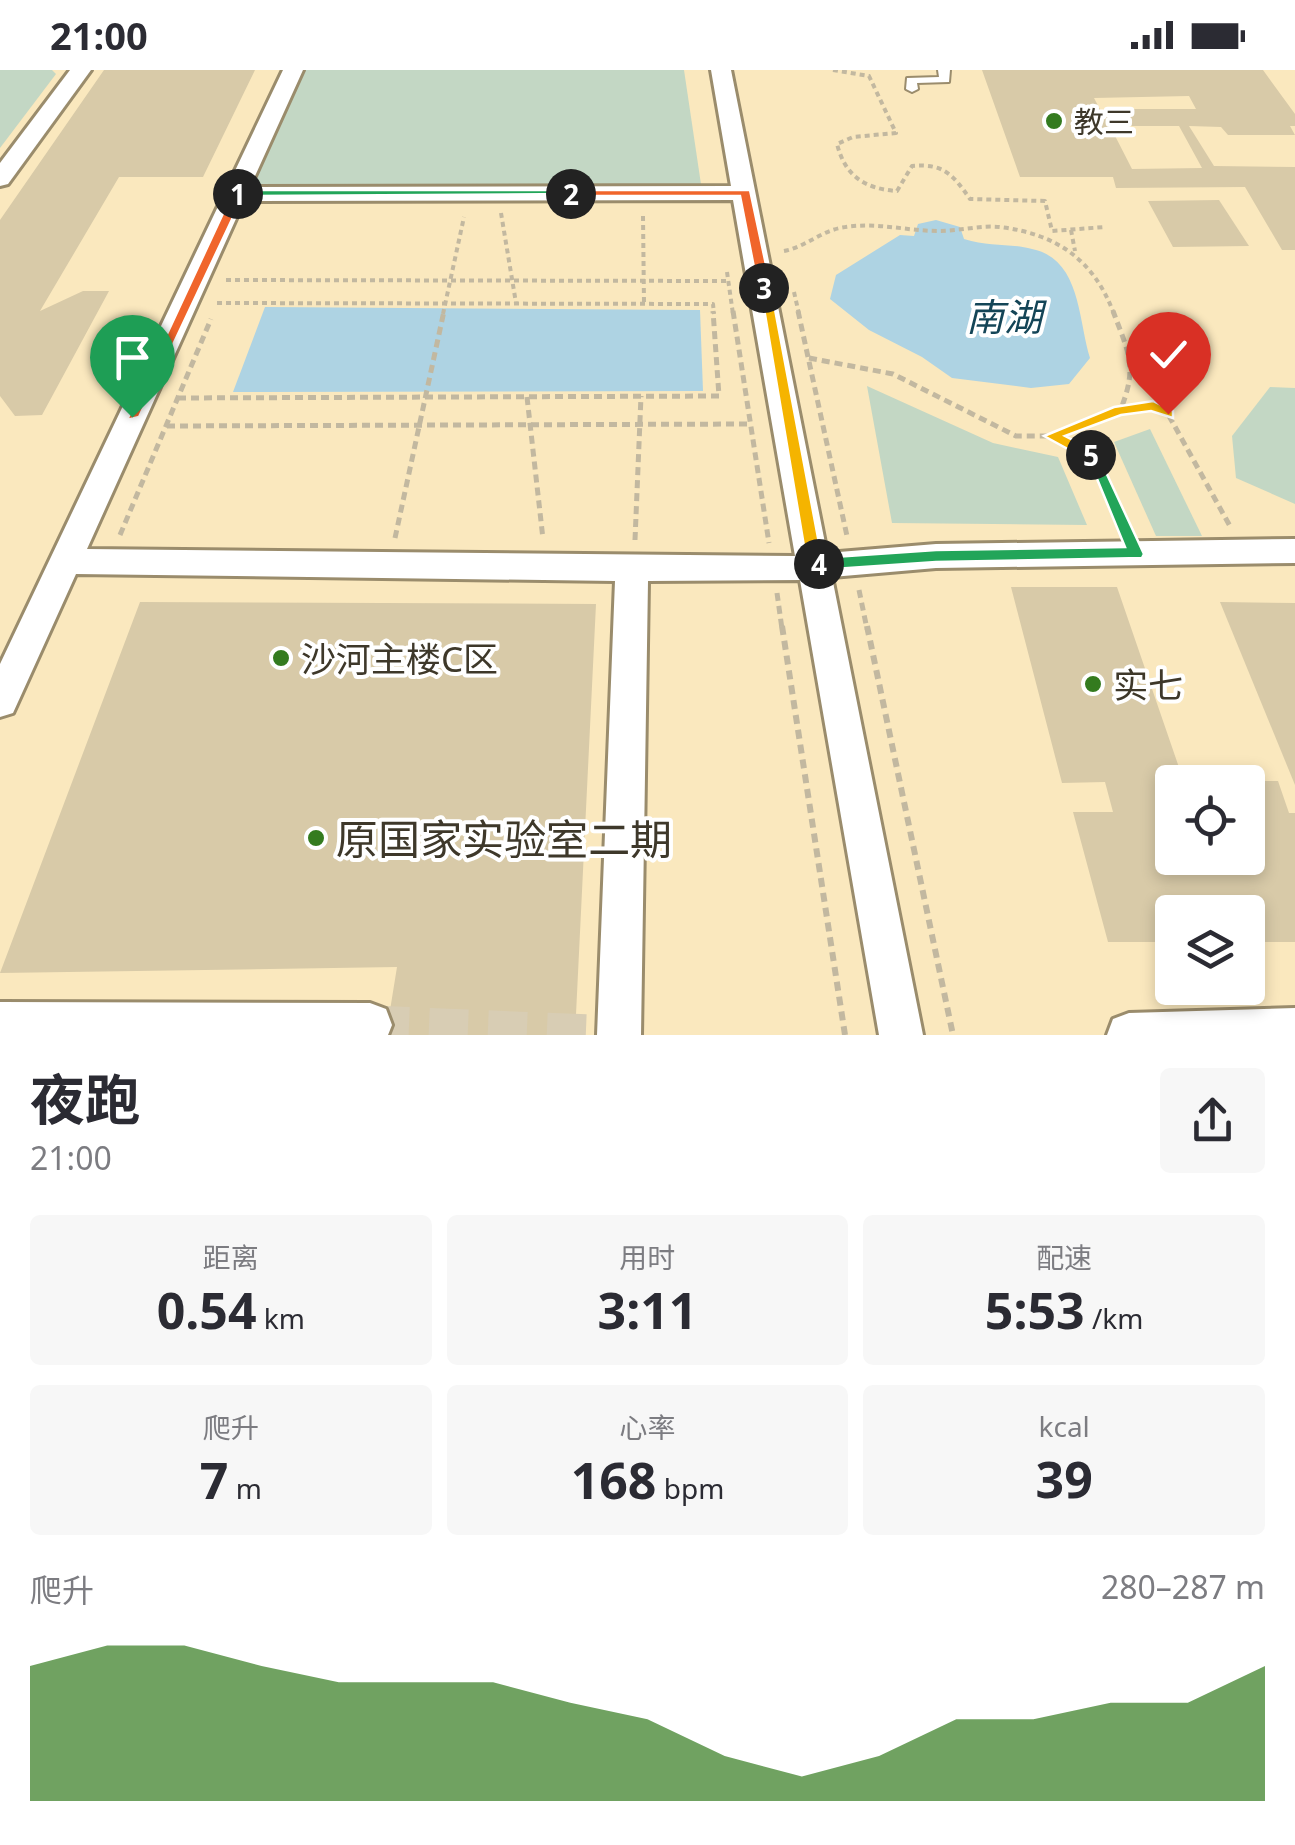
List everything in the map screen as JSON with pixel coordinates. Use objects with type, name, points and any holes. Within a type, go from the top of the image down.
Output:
[{"type":"street","points":[[0,180],[81,70]]},
{"type":"street","points":[[0,702],[293,70]]},
{"type":"street","points":[[720,70],[901,1035]]},
{"type":"street","points":[[236,194],[746,193]]},
{"type":"street","points":[[65,561],[633,561],[773,570],[936,556],[1295,552]]},
{"type":"street","points":[[590,1034],[617,1035],[633,561]]},
{"type":"street","points":[[0,1024],[370,1025]]},
{"type":"street","points":[[1129,1035],[1295,1030]]},
{"type":"lane","points":[[912,88],[911,80],[945,80],[944,70]]},
{"type":"path","points":[[834,70],[869,76],[896,132],[853,137],[837,144],[841,163],[860,184],[898,191],[912,166],[944,167],[956,173],[970,199],[1045,201],[1052,230],[1105,227]]},
{"type":"path","points":[[392,550],[467,204]]},
{"type":"path","points":[[501,204],[509,281],[516,303]]},
{"type":"path","points":[[643,205],[644,304]]},
{"type":"path","points":[[784,251],[800,248],[835,229],[877,223],[936,230],[1000,228],[1075,251]]},
{"type":"path","points":[[1071,230],[1075,251],[1106,292],[1133,365],[1132,382],[1120,410]]},
{"type":"path","points":[[114,546],[233,265]]},
{"type":"path","points":[[226,280],[728,281]]},
{"type":"path","points":[[178,398],[718,396],[713,304],[218,303]]},
{"type":"path","points":[[809,358],[893,374],[1016,436],[1051,436],[1120,410],[1153,406],[1168,414],[1245,552]]},
{"type":"path","points":[[633,561],[641,396]]},
{"type":"path","points":[[527,397],[545,552]]},
{"type":"path","points":[[167,426],[750,424]]},
{"type":"path","points":[[1051,436],[1090,454],[1136,554]]},
{"type":"shaded area","points":[[0,70],[1295,70],[1295,1035],[0,1035]]},
{"type":"green space","points":[[0,70],[52,70],[56,74],[0,148]]},
{"type":"green space","points":[[298,70],[684,70],[702,191],[248,189]]},
{"type":"green space","points":[[867,386],[993,443],[1058,457],[1087,525],[892,523]]},
{"type":"green space","points":[[1270,387],[1295,388],[1295,504],[1236,478],[1232,436]]},
{"type":"green space","points":[[1150,429],[1202,536],[1156,536],[1114,442]]},
{"type":"water","name":"南湖","points":[[936,220],[960,227],[964,239],[1032,249],[1060,265],[1075,293],[1090,358],[1069,384],[1031,388],[952,378],[922,357],[869,330],[830,299],[836,275],[900,235],[914,236],[918,224]]},
{"type":"water","points":[[265,307],[700,310],[703,391],[233,392]]},
{"type":"building","points":[[104,70],[255,70],[203,177],[119,177],[40,311],[83,291],[109,291],[42,415],[15,416],[0,396],[0,220]]},
{"type":"building","points":[[982,70],[1263,70],[1295,114],[1295,126],[1290,126],[1295,135],[1228,135],[1221,127],[1189,126],[1214,166],[1295,167],[1295,250],[1282,250],[1245,187],[1116,188],[1113,177],[1020,177]],"holes":[[[1189,96],[1196,109],[1108,109],[1112,116],[1104,117],[1094,98]],[[1110,126],[1179,126],[1202,168],[1132,169]]]},
{"type":"building","points":[[1219,200],[1249,246],[1173,247],[1148,201]]},
{"type":"building","points":[[1011,587],[1117,587],[1178,765],[1155,765],[1155,875],[1265,875],[1265,781],[1278,781],[1289,813],[1295,813],[1295,942],[1265,942],[1265,895],[1155,895],[1155,942],[1108,942],[1073,812],[1113,812],[1105,782],[1062,783]]},
{"type":"building","name":"原国家实验室二期","points":[[140,602],[596,604],[575,1035],[386,1035],[397,967],[0,973]]},
{"type":"building","points":[[1220,602],[1295,603],[1295,785]]},
{"type":"tunnel","points":[[370,1025],[590,1034]]},
{"type":"place","name":"教三","points":[[1054,121]]},
{"type":"place","name":"沙河主楼C区","points":[[281,658]]},
{"type":"place","name":"实七","points":[[1093,684]]},
{"type":"place","name":"原国家实验室二期","points":[[316,838]]},
{"type":"route","points":[[132,417],[236,194],[746,193],[815,564],[936,556],[1136,554],[1090,454],[1051,436],[1120,410],[1153,406],[1168,414]]}]
